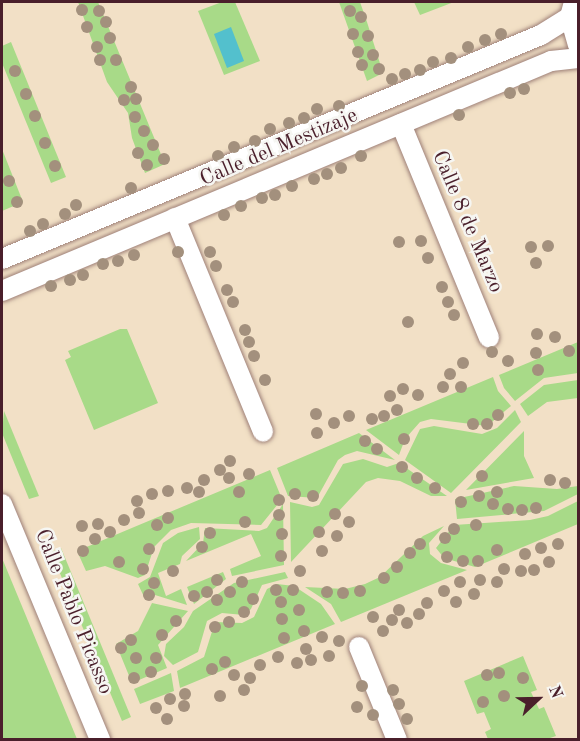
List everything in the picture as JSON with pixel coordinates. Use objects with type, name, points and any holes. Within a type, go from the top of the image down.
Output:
[{"type":"street","points":[[572,9],[579,45]]},
{"type":"street","name":"Calle del Mestizaje","points":[[2,259],[541,35],[572,9]]},
{"type":"street","name":"Calle del Mestizaje","points":[[2,291],[551,62],[579,58]]},
{"type":"street","name":"Calle 8 de Marzo","points":[[401,124],[489,338]]},
{"type":"street","points":[[175,218],[263,432]]},
{"type":"street","name":"Calle Pablo Picasso","points":[[2,504],[100,740]]},
{"type":"street","points":[[359,647],[397,740]]},
{"type":"green space","points":[[78,2],[98,2],[165,164],[145,173],[132,138],[128,113],[107,82]]},
{"type":"green space","points":[[222,2],[235,2],[260,61],[224,75],[198,11]]},
{"type":"green space","points":[[339,2],[360,2],[383,73],[367,81]]},
{"type":"green space","points":[[414,2],[454,2],[420,15]]},
{"type":"green space","points":[[11,42],[66,177],[51,183],[2,63],[2,46]]},
{"type":"green space","points":[[2,149],[23,202],[2,211]]},
{"type":"green space","points":[[120,329],[127,329],[158,403],[94,430],[65,360],[71,357],[68,351]]},
{"type":"green space","points":[[578,342],[578,373],[544,378],[515,401],[504,388],[499,375]]},
{"type":"green space","points":[[493,377],[498,391],[511,406],[487,426],[431,419],[420,422],[405,439],[399,455],[366,430]]},
{"type":"green space","points":[[578,380],[578,398],[547,402],[528,416],[520,404],[544,385]]},
{"type":"green space","points":[[515,410],[521,422],[451,493],[405,460],[420,429],[434,426],[482,434],[497,428]]},
{"type":"green space","points":[[4,411],[39,496],[29,499],[2,433]]},
{"type":"green space","points":[[524,431],[524,456],[534,478],[466,490]]},
{"type":"green space","points":[[359,433],[395,460],[357,451],[345,455],[338,460],[317,498],[288,496],[277,468]]},
{"type":"green space","points":[[363,459],[387,467],[399,463],[447,496],[431,496],[400,481],[378,478],[366,482],[291,562],[290,502],[312,507],[319,505],[343,464]]},
{"type":"green space","points":[[270,470],[282,499],[261,525],[191,523],[171,530],[154,547],[145,575],[138,578],[105,566],[86,571],[77,551]]},
{"type":"green space","points":[[514,486],[557,489],[578,486],[578,494],[544,511],[457,519],[455,499]]},
{"type":"green space","points":[[578,501],[578,524],[475,567],[444,558],[436,548],[454,525],[530,520],[548,516]]},
{"type":"green space","points":[[283,504],[284,565],[232,576],[230,569],[261,556],[251,534],[186,561],[203,543],[205,528],[259,531],[267,528]]},
{"type":"green space","points":[[444,526],[429,543],[430,554],[441,563],[467,570],[341,622],[331,604],[305,587],[345,589],[365,584],[380,577],[423,536]]},
{"type":"green space","points":[[199,527],[200,539],[182,556],[180,564],[158,573],[166,596],[181,589],[187,605],[155,595],[145,599],[138,584],[150,577],[163,543],[178,533]]},
{"type":"green space","points":[[61,548],[131,717],[122,721],[51,552]]},
{"type":"green space","points":[[2,558],[77,739],[2,739]]},
{"type":"green space","points":[[223,572],[226,579],[194,604],[187,587]]},
{"type":"green space","points":[[285,572],[288,578],[262,585],[251,609],[244,615],[222,613],[207,621],[198,652],[173,665],[164,656],[166,644],[184,627],[193,611],[234,583]]},
{"type":"green space","points":[[277,584],[294,586],[321,604],[335,624],[180,688],[177,671],[204,657],[215,622],[242,623],[254,617],[267,589]]},
{"type":"green space","points":[[152,603],[188,611],[158,645],[167,668],[132,683],[116,644],[138,631]]},
{"type":"green space","points":[[523,656],[537,690],[531,692],[539,709],[544,707],[556,736],[547,739],[488,739],[485,732],[491,729],[484,712],[477,714],[464,681]]},
{"type":"green space","points":[[171,673],[174,691],[140,704],[134,689]]},
{"type":"water","points":[[231,27],[244,61],[227,68],[214,34]]}]
